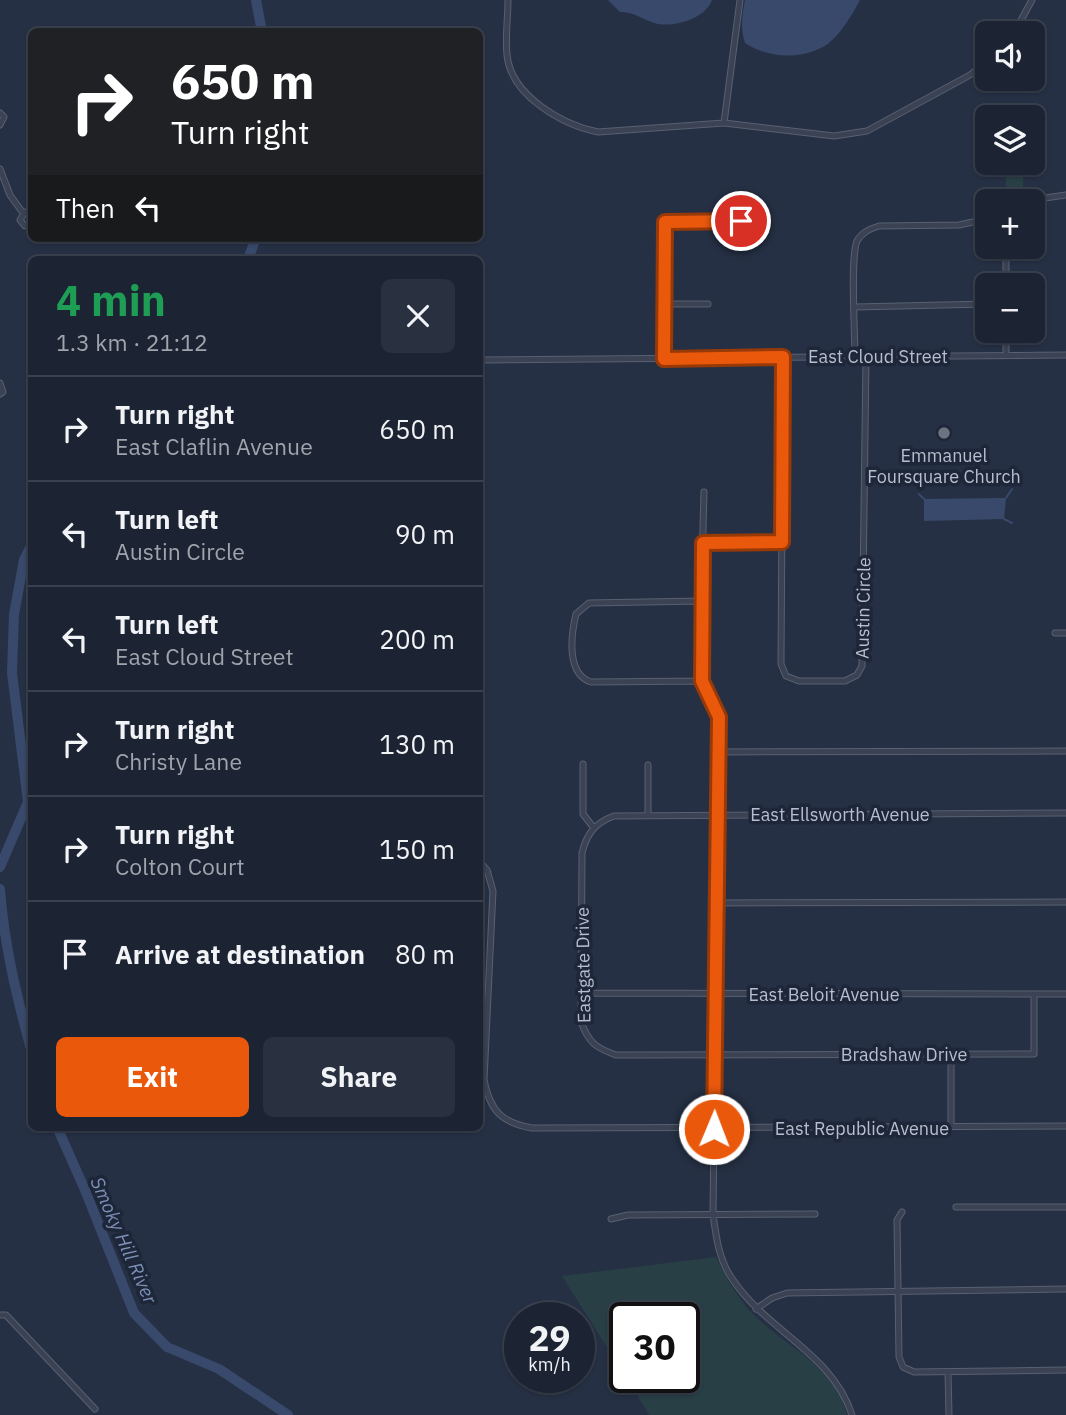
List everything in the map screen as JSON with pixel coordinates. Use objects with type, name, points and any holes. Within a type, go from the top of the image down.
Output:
[{"type":"street","points":[[508,0],[507,57],[513,75],[545,108],[564,120],[598,132],[724,123],[834,136],[867,131],[975,71]]},
{"type":"street","points":[[724,123],[740,0]]},
{"type":"street","points":[[1021,21],[1032,0]]},
{"type":"street","points":[[0,113],[4,117],[0,125]]},
{"type":"street","points":[[0,169],[10,195],[23,214]]},
{"type":"street","points":[[1045,198],[1066,195]]},
{"type":"street","points":[[23,214],[28,214]]},
{"type":"street","points":[[23,214],[20,217],[21,224],[28,226]]},
{"type":"street","points":[[664,359],[665,222],[766,221]]},
{"type":"street","points":[[855,356],[855,253],[857,242],[865,232],[879,226],[958,225],[975,221]]},
{"type":"street","points":[[664,304],[708,304]]},
{"type":"street","points":[[855,307],[975,304]]},
{"type":"street","points":[[1006,343],[1006,355]]},
{"type":"street","name":"East Cloud Street","points":[[483,360],[1066,355]]},
{"type":"street","name":"Austin Circle","points":[[783,357],[782,670],[792,680],[799,681],[852,679],[860,671],[863,659],[866,356]]},
{"type":"street","points":[[0,383],[3,392],[0,394]]},
{"type":"street","points":[[704,492],[702,681],[719,717],[713,1214],[718,1246],[731,1279],[756,1309],[824,1366],[846,1397],[852,1415]]},
{"type":"street","points":[[703,543],[782,542]]},
{"type":"street","points":[[701,601],[589,603],[576,614],[573,663],[578,675],[590,682],[702,681]]},
{"type":"street","points":[[1055,634],[1066,633]]},
{"type":"street","points":[[718,752],[1066,751]]},
{"type":"street","points":[[583,764],[583,814],[593,827]]},
{"type":"street","points":[[648,765],[648,815]]},
{"type":"street","name":"East Ellsworth Avenue","points":[[593,827],[614,816],[1066,813]]},
{"type":"street","name":"Eastgate Drive","points":[[593,827],[582,852],[581,1022],[586,1035],[598,1049],[616,1055],[715,1055]]},
{"type":"street","points":[[483,866],[493,891],[483,1010],[484,1053]]},
{"type":"street","points":[[716,903],[1066,902]]},
{"type":"street","name":"East Beloit Avenue","points":[[581,993],[1066,994]]},
{"type":"street","name":"Bradshaw Drive","points":[[715,1055],[1034,1054],[1034,995]]},
{"type":"street","name":"East Republic Avenue","points":[[484,1053],[487,1097],[497,1112],[512,1125],[532,1128],[1066,1126]]},
{"type":"street","points":[[951,1054],[951,1127]]},
{"type":"street","points":[[956,1207],[1066,1207]]},
{"type":"street","points":[[902,1212],[897,1220],[899,1357],[903,1367],[914,1372],[1066,1370]]},
{"type":"street","points":[[611,1219],[628,1214],[815,1214]]},
{"type":"street","points":[[756,1309],[772,1297],[787,1293],[1066,1289]]},
{"type":"street","points":[[0,1315],[6,1315],[95,1409]]},
{"type":"street","points":[[948,1372],[949,1415]]},
{"type":"green space","points":[[1006,175],[1023,175],[1023,189],[1006,189]]},
{"type":"green space","points":[[716,1257],[736,1293],[752,1313],[807,1358],[832,1383],[847,1415],[649,1415],[636,1393],[700,1393],[700,1302],[609,1302],[609,1351],[595,1328],[595,1302],[578,1302],[562,1276]]},
{"type":"water","points":[[608,0],[712,0],[704,12],[690,20],[665,25],[620,12]]},
{"type":"water","points":[[745,0],[860,0],[844,26],[829,43],[804,54],[783,56],[763,52],[745,43],[742,22]]},
{"type":"water","points":[[1006,498],[1004,519],[924,521],[924,499]]},
{"type":"waterway","name":"Smoky Hill River","points":[[256,0],[261,28]]},
{"type":"waterway","name":"Smoky Hill River","points":[[249,256],[254,242]]},
{"type":"waterway","points":[[1006,498],[1012,489]]},
{"type":"waterway","points":[[919,494],[924,499]]},
{"type":"waterway","points":[[1004,519],[1012,523]]},
{"type":"waterway","name":"Smoky Hill River","points":[[28,552],[24,560],[14,614],[12,673],[28,802]]},
{"type":"waterway","name":"Smoky Hill River","points":[[0,867],[28,802]]},
{"type":"waterway","name":"Smoky Hill River","points":[[0,889],[12,971],[28,1038]]},
{"type":"waterway","name":"Smoky Hill River","points":[[59,1131],[134,1313],[167,1347],[219,1369],[288,1415]]},
{"type":"place","name":"Emmanuel Foursquare Church","points":[[944,433]]},
{"type":"route","points":[[714,1129],[719,717],[702,681],[703,543],[782,542],[783,357],[664,359],[665,222],[741,221]]}]
